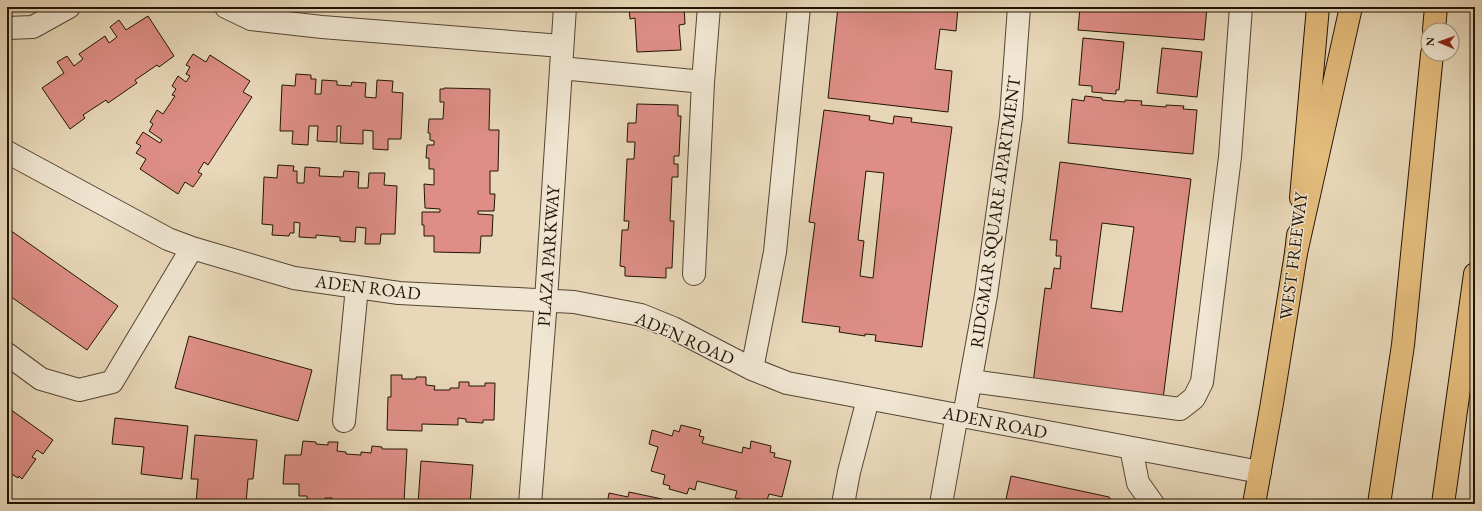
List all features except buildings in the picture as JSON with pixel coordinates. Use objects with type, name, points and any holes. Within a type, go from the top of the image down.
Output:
[{"type":"main road","name":"WEST FREEWAY","points":[[1254,504],[1296,253],[1318,7]]},
{"type":"main road","points":[[1296,253],[1351,7]]},
{"type":"main road","points":[[1435,22],[1436,7]]},
{"type":"main road","points":[[1379,504],[1403,345],[1431,62]]},
{"type":"main road","points":[[1443,504],[1474,282]]},
{"type":"street","points":[[7,28],[33,27],[69,7]]},
{"type":"street","points":[[226,7],[251,19],[562,46]]},
{"type":"street","name":"PLAZA PARKWAY","points":[[530,504],[546,300],[565,7]]},
{"type":"street","points":[[694,274],[703,82],[709,7]]},
{"type":"street","points":[[752,369],[775,252],[799,7]]},
{"type":"street","name":"RIDGMAR SQUARE APARTMENT","points":[[941,504],[960,415],[971,381],[986,295],[1011,117],[1019,7]]},
{"type":"street","points":[[971,381],[1180,409],[1194,398],[1202,382],[1230,158],[1241,7]]},
{"type":"street","points":[[561,68],[703,82]]},
{"type":"street","name":"ADEN ROAD","points":[[7,152],[168,239],[192,248],[294,278],[399,293],[574,302],[641,315],[673,328],[752,369],[787,383],[1260,472]]},
{"type":"street","points":[[7,354],[41,379],[79,390],[112,382],[192,248]]},
{"type":"street","points":[[344,421],[357,287]]},
{"type":"street","points":[[843,504],[849,472],[868,399]]},
{"type":"street","points":[[1131,448],[1138,483],[1153,504]]}]
